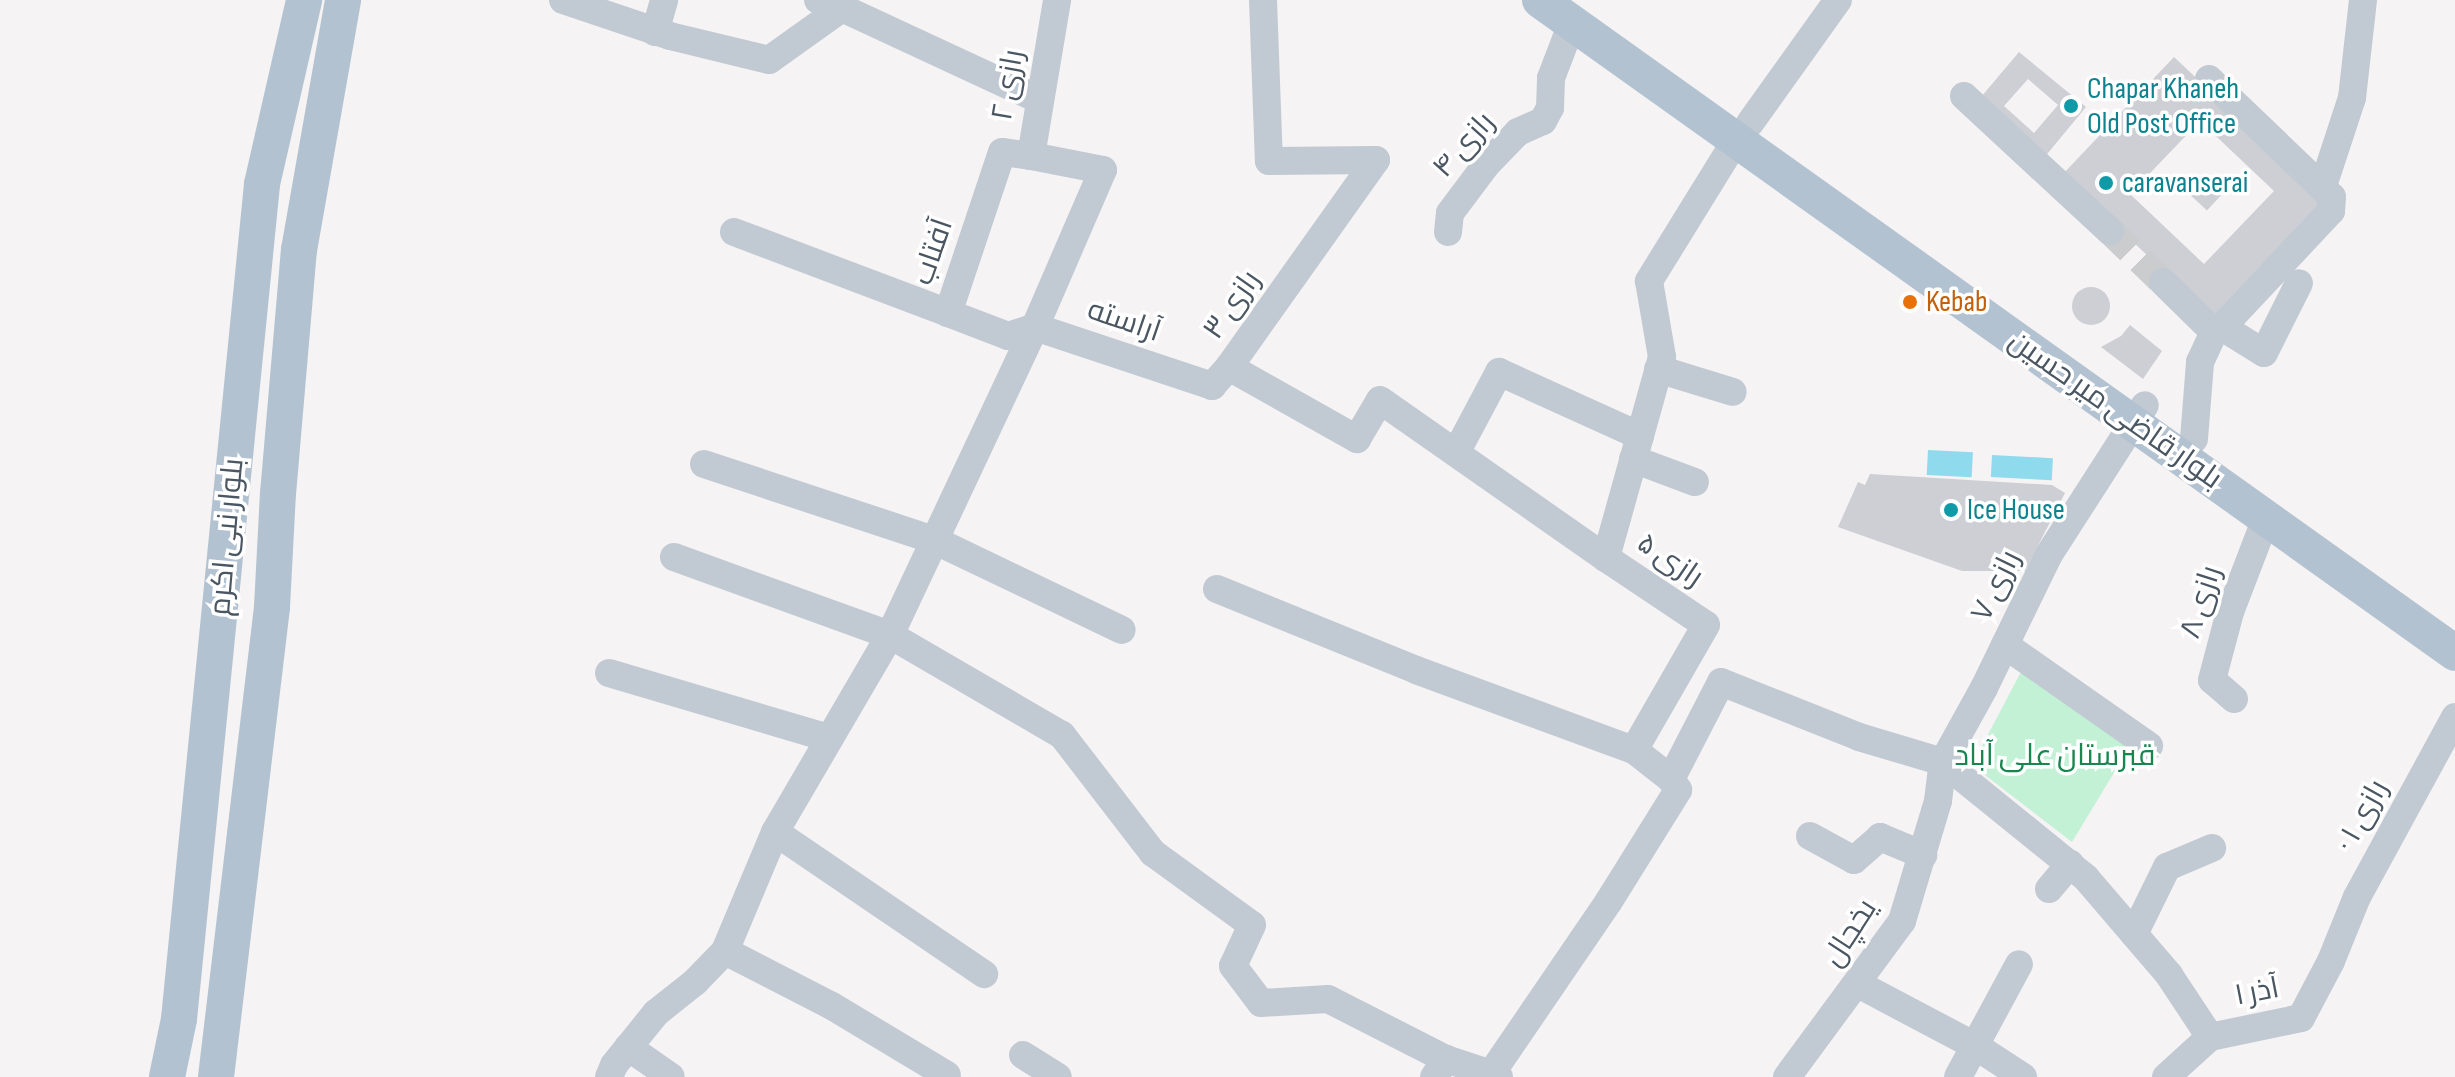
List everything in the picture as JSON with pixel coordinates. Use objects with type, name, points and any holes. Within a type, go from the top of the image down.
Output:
[{"type":"main road","name":"بلوار نبی اکرم","points":[[167,1077],[179,1019],[262,184],[304,0]]},
{"type":"main road","name":"بلوار نبی اکرم","points":[[216,1077],[272,607],[299,250],[343,0]]},
{"type":"main road","name":"بلوار قاضی میر حسین","points":[[1540,0],[1571,12],[2139,414],[2266,518],[2455,653]]},
{"type":"main road","name":"بلوار قاضی میر حسین","points":[[2139,414],[2194,439],[2455,624]]},
{"type":"main road","points":[[222,602],[272,607]]},
{"type":"street","points":[[563,0],[655,32],[769,60],[830,4],[1038,99]]},
{"type":"street","points":[[655,32],[664,0]]},
{"type":"street","name":"رازی ۲","points":[[1035,327],[1103,170],[1031,156],[1038,99],[1057,0]]},
{"type":"street","name":"رازی ۳","points":[[1263,0],[1269,161],[1376,160],[1229,367],[1357,439],[1380,400],[1606,558]]},
{"type":"street","name":"رازی ۵","points":[[1634,750],[1706,625],[1606,558],[1662,357],[1649,281],[1743,132],[1838,0]]},
{"type":"street","points":[[2323,186],[2352,98],[2363,0]]},
{"type":"street","name":"رازی ۴","points":[[1448,232],[1450,213],[1486,165],[1518,132],[1543,121],[1550,108],[1551,78],[1571,12]]},
{"type":"street","points":[[2194,439],[2200,362],[2218,330],[2331,211],[2332,197],[2209,79]]},
{"type":"street","points":[[1964,96],[2110,231]]},
{"type":"street","name":"آفتاب","points":[[1031,156],[1002,152],[948,313],[1008,336],[1035,327]]},
{"type":"street","points":[[734,232],[948,313]]},
{"type":"street","points":[[2163,282],[2218,330],[2264,353],[2299,283]]},
{"type":"street","points":[[609,1077],[628,1047],[656,1013],[695,982],[725,951],[775,832],[890,635],[1035,327]]},
{"type":"street","name":"آراسته","points":[[1035,327],[1212,386],[1229,367]]},
{"type":"street","points":[[1658,369],[1733,392]]},
{"type":"street","points":[[1456,453],[1499,372],[1695,482]]},
{"type":"street","name":"رازی ۷","points":[[1943,762],[2048,556],[2139,414]]},
{"type":"street","points":[[704,464],[934,540],[1122,630]]},
{"type":"street","name":"رازی ۸","points":[[2234,699],[2212,680],[2230,612],[2266,518]]},
{"type":"street","points":[[674,557],[890,635],[1062,735],[1153,853],[1252,925],[1233,966],[1261,1003],[1328,999],[1440,1068],[1495,1076],[1678,790],[1671,779],[1634,750],[1416,670],[1217,589]]},
{"type":"street","points":[[2005,645],[2149,746]]},
{"type":"street","points":[[609,673],[829,738]]},
{"type":"street","points":[[1671,779],[1721,682],[1859,737],[1943,762],[2070,864],[2169,975],[2210,1037]]},
{"type":"street","name":"رازی ۱ ۰","points":[[2335,951],[2357,897],[2455,717]]},
{"type":"street","name":"یخچال","points":[[1787,1077],[1902,921],[1938,801],[1943,762]]},
{"type":"street","points":[[775,832],[984,974]]},
{"type":"street","points":[[1810,836],[1854,860],[1880,837],[1923,855]]},
{"type":"street","points":[[2134,934],[2167,867],[2212,848]]},
{"type":"street","points":[[2049,889],[2070,864]]},
{"type":"street","points":[[725,951],[832,1006],[947,1075]]},
{"type":"street","name":"آذر ۱","points":[[2166,1077],[2210,1037],[2301,1018],[2335,951]]},
{"type":"street","points":[[1958,1077],[1977,1047],[2019,964]]},
{"type":"street","points":[[1858,984],[1977,1047],[2023,1077]]},
{"type":"street","points":[[628,1047],[671,1077]]},
{"type":"street","points":[[1023,1055],[1058,1077]]},
{"type":"green space","name":"قبرستان علی آباد","points":[[2023,668],[2135,738],[2072,842],[1972,765]]},
{"type":"water","points":[[1928,450],[1973,452],[1972,477],[1927,475]]},
{"type":"water","points":[[1992,455],[2053,458],[2052,480],[1991,477]]},
{"type":"building","name":"Chapar Khaneh Old Post Office","points":[[2019,52],[2086,107],[2043,159],[1976,103]],"holes":[[[2028,79],[2058,105],[2034,133],[2004,106]]]},
{"type":"building","name":"caravanserai","points":[[2174,57],[2328,202],[2216,320],[2062,175]],"holes":[[[2200,121],[2274,191],[2204,264],[2130,194]]]},
{"type":"building","points":[[2203,178],[2221,195],[2207,210],[2189,193]]},
{"type":"building","points":[[2091,287],[2105,292],[2110,306],[2105,320],[2091,325],[2077,320],[2072,306],[2077,292]]},
{"type":"building","points":[[2130,325],[2162,351],[2143,379],[2101,347],[2121,336]]},
{"type":"building","name":"Ice House","points":[[1870,474],[2052,485],[2065,493],[2025,571],[1962,571],[1838,527],[1858,482],[1865,485]]},
{"type":"tunnel","points":[[2110,231],[2163,282]]},
{"type":"place","name":"Chapar Khaneh Old Post Office","points":[[2071,106]]},
{"type":"place","name":"caravanserai","points":[[2106,183]]},
{"type":"place","name":"Kebab","points":[[1910,302]]},
{"type":"place","name":"Ice House","points":[[1951,510]]}]
